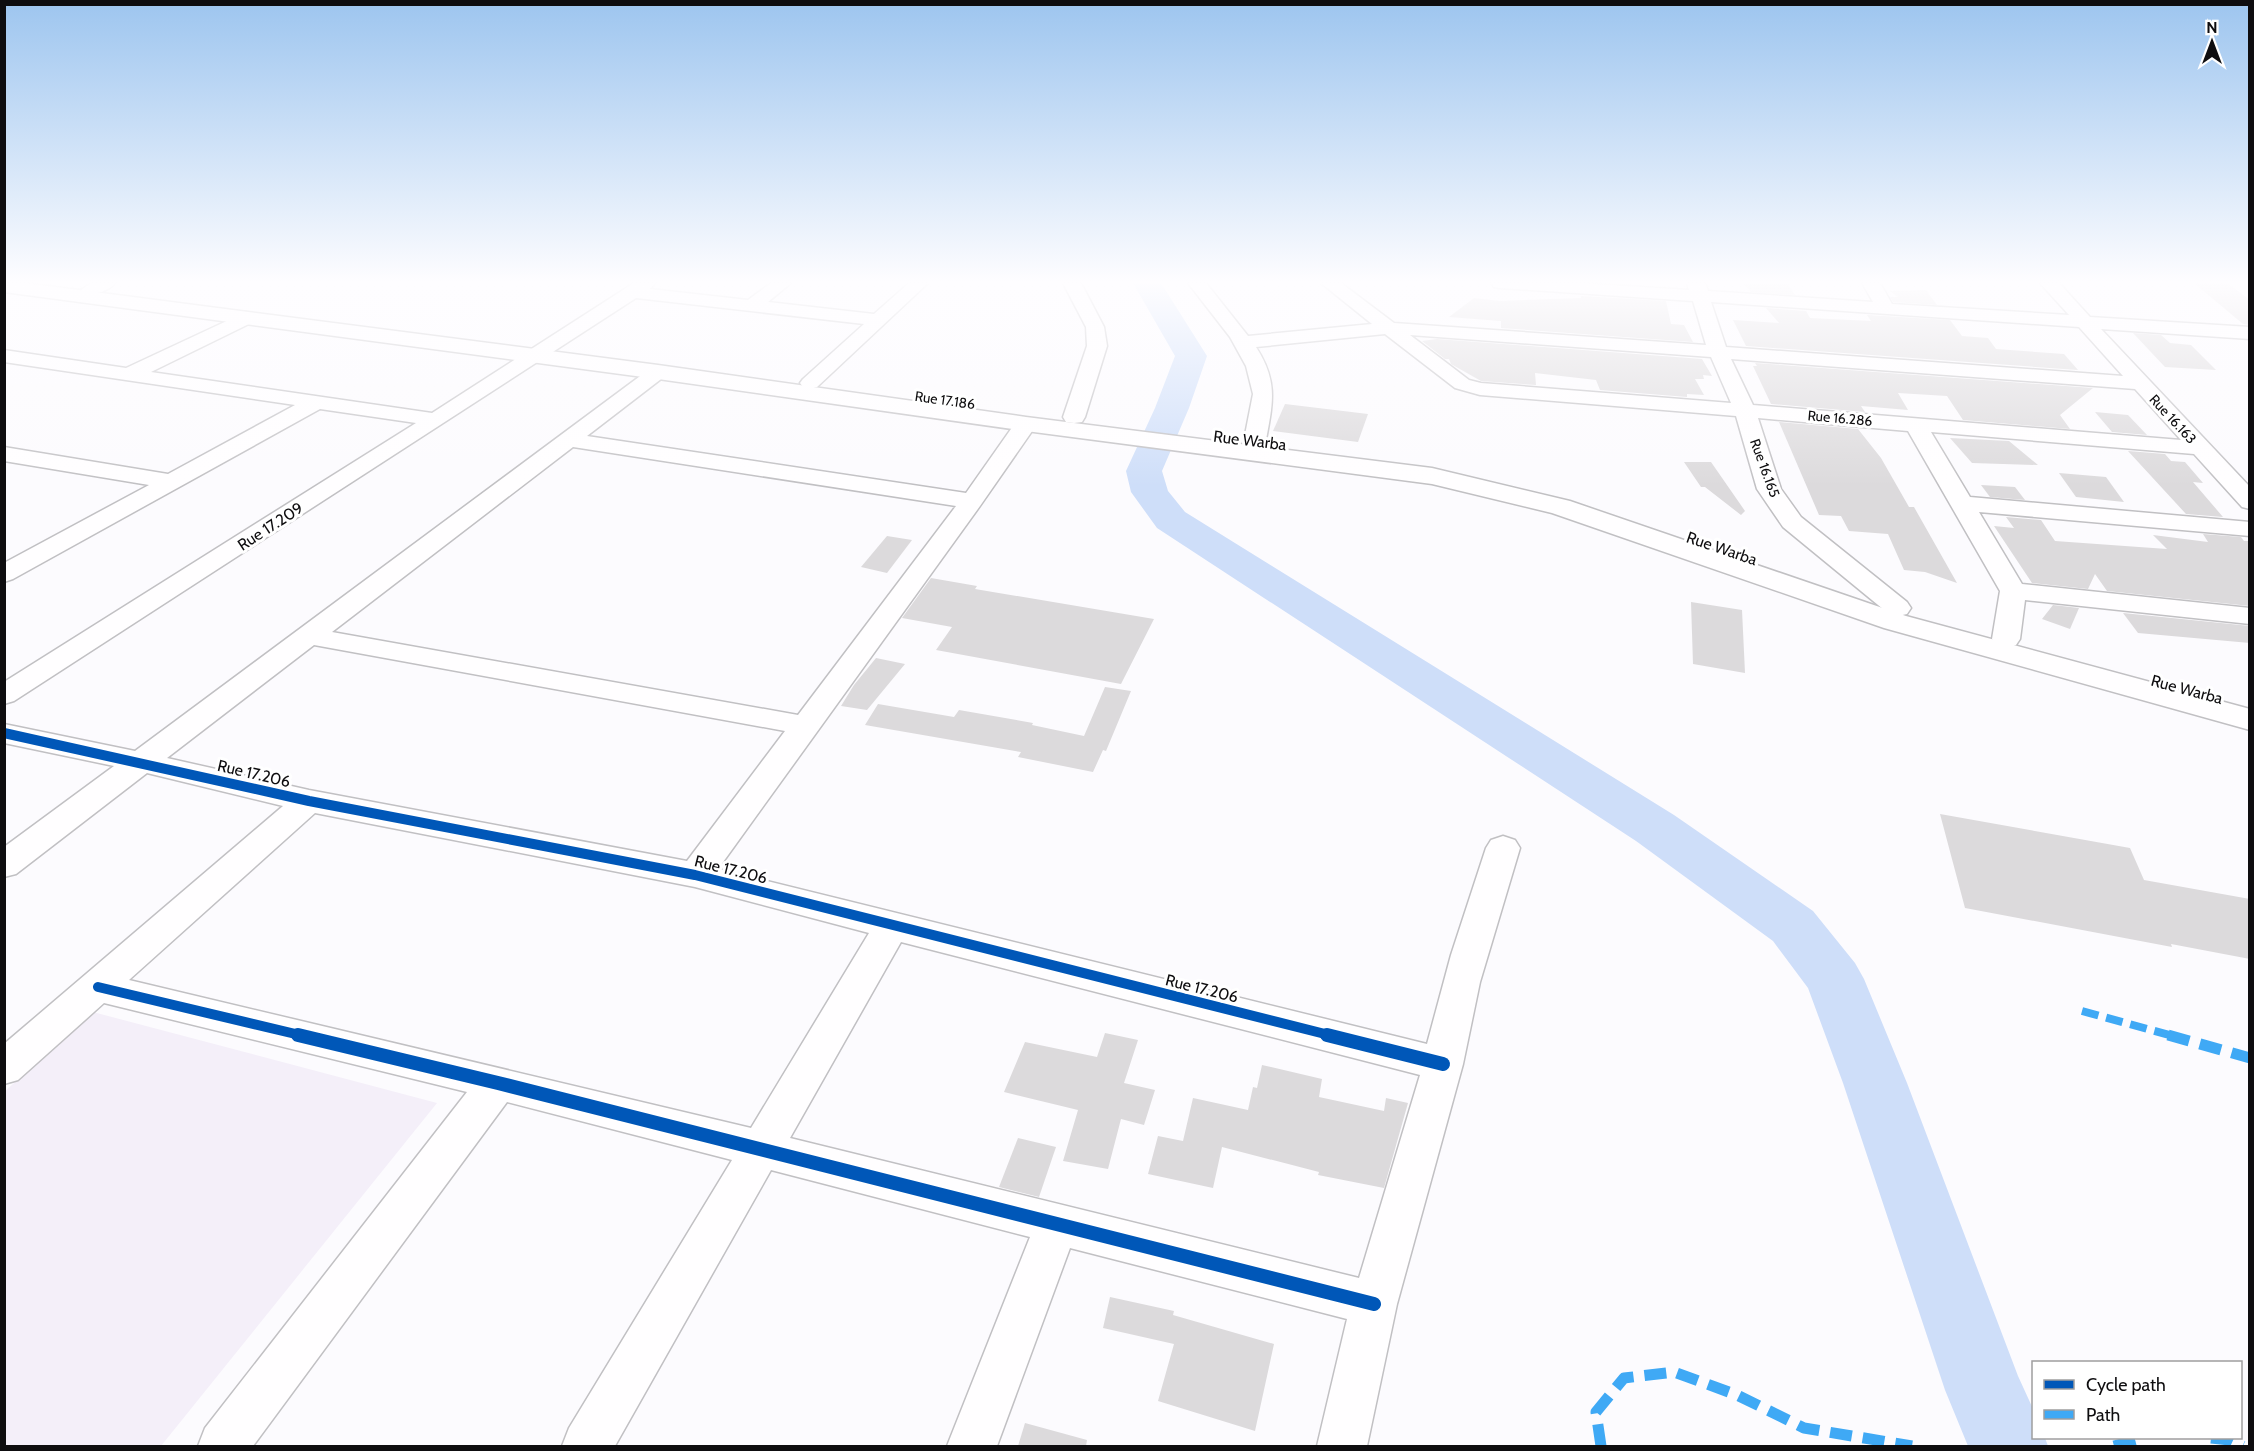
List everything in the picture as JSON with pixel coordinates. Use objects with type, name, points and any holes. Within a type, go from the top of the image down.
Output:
[{"type":"main road","points":[[531,351],[658,372],[1026,424],[1183,438],[1432,476],[1561,507],[1895,622],[2250,720]]},
{"type":"main road","name":"Rue 17.186","points":[[533,351],[810,382],[1074,417],[1133,432]]},
{"type":"main road","name":"Rue Warba","points":[[1183,438],[1255,440],[1448,467],[1523,484],[1573,497],[1898,608],[2250,706]]},
{"type":"street","points":[[130,374],[178,351]]},
{"type":"street","points":[[810,382],[845,351]]},
{"type":"street","points":[[1074,417],[1095,351]]},
{"type":"street","points":[[1247,351],[1256,366],[1264,393],[1255,440]]},
{"type":"street","name":"Rue 16.286","points":[[1419,351],[1462,384],[1480,390],[1744,409],[2200,448]]},
{"type":"street","points":[[1700,351],[2141,383]]},
{"type":"street","name":"Rue 16.163","points":[[2111,351],[2250,502]]},
{"type":"street","name":"Rue 17.209","points":[[4,695],[542,352]]},
{"type":"street","name":"Rue 16.165","points":[[1718,352],[1744,409],[1769,489],[1779,505],[1792,522],[1898,608]]},
{"type":"street","points":[[4,356],[436,420]]},
{"type":"street","points":[[4,865],[658,372]]},
{"type":"street","points":[[5,573],[317,402]]},
{"type":"street","points":[[696,875],[804,724],[972,501],[1026,424]]},
{"type":"street","points":[[1916,425],[2013,591],[2007,639]]},
{"type":"street","points":[[570,440],[972,501]]},
{"type":"street","points":[[4,454],[173,482]]},
{"type":"street","points":[[1962,503],[2250,529]]},
{"type":"street","points":[[2013,591],[2250,616]]},
{"type":"street","points":[[310,636],[804,724]]},
{"type":"street","name":"Rue 17.206","points":[[4,733],[309,801],[696,875],[1443,1064]]},
{"type":"street","points":[[4,1068],[309,801]]},
{"type":"street","points":[[1342,1446],[1374,1304],[1443,1064],[1449,1027],[1503,848]]},
{"type":"street","points":[[587,1446],[892,926]]},
{"type":"street","points":[[98,987],[498,1083],[1374,1304]]},
{"type":"street","points":[[223,1446],[498,1083]]},
{"type":"street","points":[[972,1446],[1057,1224]]},
{"type":"shaded area","points":[[93,1012],[437,1103],[161,1446],[5,1446],[4,1092]]},
{"type":"building","points":[[1434,351],[1592,351],[1702,359],[1712,376],[1703,375],[1704,379],[1695,379],[1704,395],[1687,394],[1687,397],[1600,390],[1596,380],[1535,373],[1536,385],[1481,381],[1451,364],[1449,359],[1445,359]]},
{"type":"building","points":[[1811,351],[2019,351],[2064,354],[2078,370]]},
{"type":"building","points":[[2150,351],[2197,351],[2216,370],[2165,367]]},
{"type":"building","points":[[1755,363],[2093,388],[2060,415],[2070,429],[1963,420],[1947,396],[1898,393],[1908,410],[1861,406],[1865,412],[1771,404],[1753,366],[1757,366]]},
{"type":"building","points":[[1285,404],[1368,414],[1358,442],[1273,431]]},
{"type":"building","points":[[2095,412],[2128,415],[2147,435],[2112,432]]},
{"type":"building","points":[[1779,422],[1858,429],[1881,458],[1909,507],[1914,507],[1957,583],[1925,572],[1904,570],[1888,534],[1849,531],[1841,516],[1819,515]]},
{"type":"building","points":[[1950,438],[2009,441],[2038,465],[1972,463]]},
{"type":"building","points":[[2128,451],[2165,454],[2171,461],[2185,462],[2203,483],[2193,482],[2223,517],[2186,514]]},
{"type":"building","points":[[1684,462],[1711,462],[1745,511],[1741,515],[1705,487],[1701,487]]},
{"type":"building","points":[[2059,473],[2106,477],[2124,502],[2076,497]]},
{"type":"building","points":[[1981,485],[2015,487],[2025,500],[1990,497]]},
{"type":"building","points":[[2006,517],[2041,520],[2055,541],[2167,549],[2153,535],[2208,542],[2203,534],[2241,537],[2244,541],[2250,541],[2250,606],[2107,591],[2095,574],[2088,589],[2032,583],[1994,526],[2014,528]]},
{"type":"building","points":[[887,536],[912,540],[887,573],[861,567]]},
{"type":"building","points":[[931,578],[977,586],[975,589],[1154,619],[1121,684],[936,650],[952,627],[902,618]]},
{"type":"building","points":[[1691,602],[1742,610],[1745,673],[1693,664]]},
{"type":"building","points":[[2053,605],[2079,608],[2070,629],[2042,619]]},
{"type":"building","points":[[2123,613],[2250,626],[2250,643],[2138,633]]},
{"type":"building","points":[[876,658],[905,664],[867,710],[841,706],[854,685]]},
{"type":"building","points":[[1105,687],[1131,691],[1106,751],[1103,750],[1093,772],[1018,757],[1021,752],[865,725],[878,704],[954,717],[959,710],[1033,723],[1032,725],[1084,736]]},
{"type":"building","points":[[1940,814],[2130,848],[2144,880],[2250,899],[2250,959],[2171,944],[2172,947],[1965,908]]},
{"type":"building","points":[[1105,1033],[1138,1040],[1124,1083],[1155,1090],[1144,1125],[1121,1119],[1108,1169],[1063,1161],[1078,1110],[1004,1092],[1025,1042],[1097,1057]]},
{"type":"building","points":[[1262,1065],[1322,1079],[1319,1097],[1384,1111],[1386,1098],[1408,1103],[1384,1188],[1318,1175],[1319,1172],[1222,1147],[1213,1188],[1148,1174],[1158,1136],[1183,1141],[1193,1098],[1248,1110],[1253,1087],[1257,1088]]},
{"type":"building","points":[[1018,1138],[1056,1147],[1039,1197],[999,1187]]},
{"type":"building","points":[[1110,1297],[1174,1311],[1173,1315],[1274,1344],[1255,1431],[1158,1401],[1174,1344],[1103,1328]]},
{"type":"building","points":[[1025,1423],[1087,1440],[1086,1446],[1018,1446]]},
{"type":"waterway","points":[[1188,351],[1191,356],[1172,408],[1144,471],[1150,492],[1171,520],[1655,828],[1793,926],[1834,979],[1875,1083],[1984,1390],[2008,1446]]},
{"type":"marked path","points":[[2082,1011],[2250,1058]]},
{"type":"marked path","points":[[1601,1446],[1596,1412],[1624,1378],[1674,1372],[1737,1395],[1804,1428],[1912,1446]]},
{"type":"marked path","points":[[2114,1446],[2140,1439]]},
{"type":"marked path","points":[[2220,1439],[2230,1440],[2243,1446]]},
{"type":"cycle path","points":[[4,733],[309,801],[695,875],[1443,1064]]},
{"type":"cycle path","points":[[98,987],[498,1083],[1374,1304]]}]
